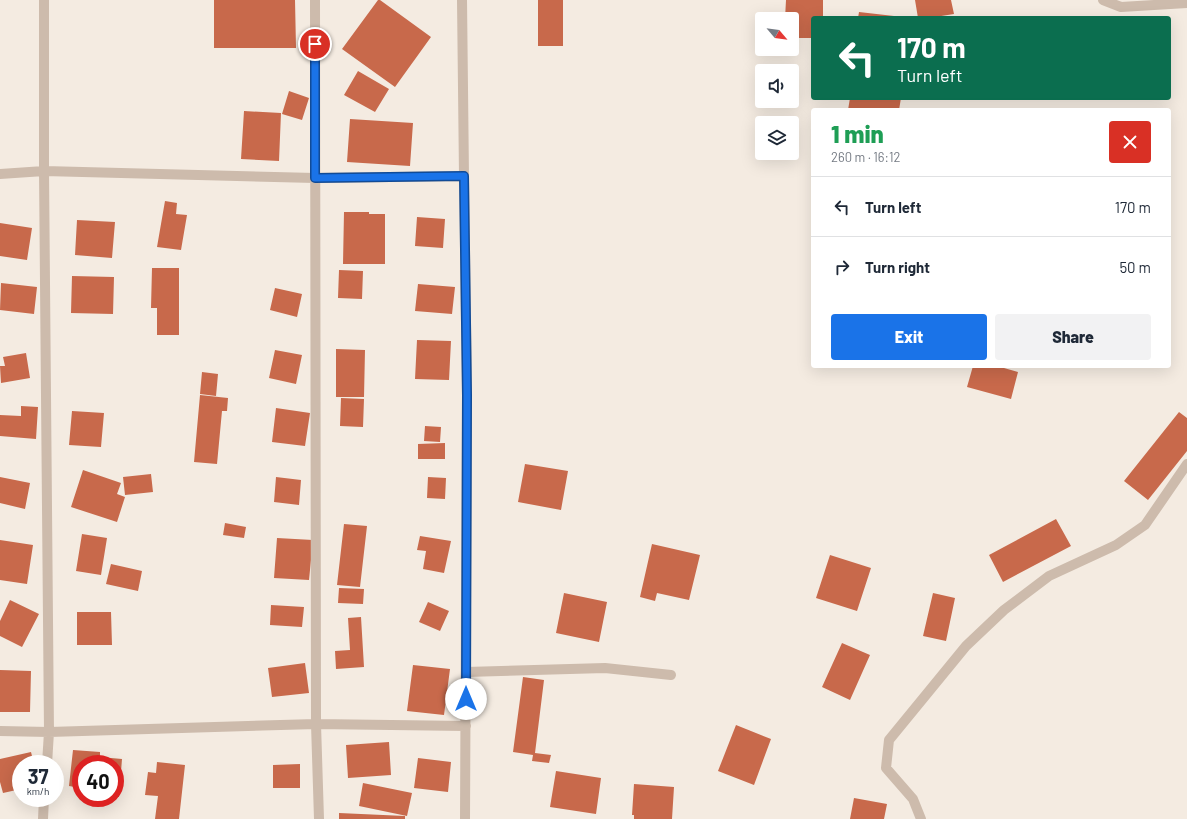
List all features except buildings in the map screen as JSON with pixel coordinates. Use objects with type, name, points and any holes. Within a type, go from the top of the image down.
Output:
[{"type":"street","points":[[44,0],[49,732],[48,755]]},
{"type":"street","points":[[315,0],[316,724],[319,819]]},
{"type":"street","points":[[462,0],[467,395],[465,819]]},
{"type":"street","points":[[1103,0],[1121,6],[1187,3]]},
{"type":"street","points":[[0,174],[44,171],[315,178],[464,176]]},
{"type":"street","points":[[922,819],[913,799],[886,768],[889,740],[966,646],[1004,610],[1049,576],[1116,545],[1145,525],[1187,464]]},
{"type":"street","points":[[466,672],[605,668],[671,675]]},
{"type":"street","points":[[0,731],[49,732],[316,724],[466,726]]},
{"type":"street","points":[[43,819],[44,807]]},
{"type":"route","points":[[315,44],[315,178],[464,176],[467,395],[466,699]]}]
